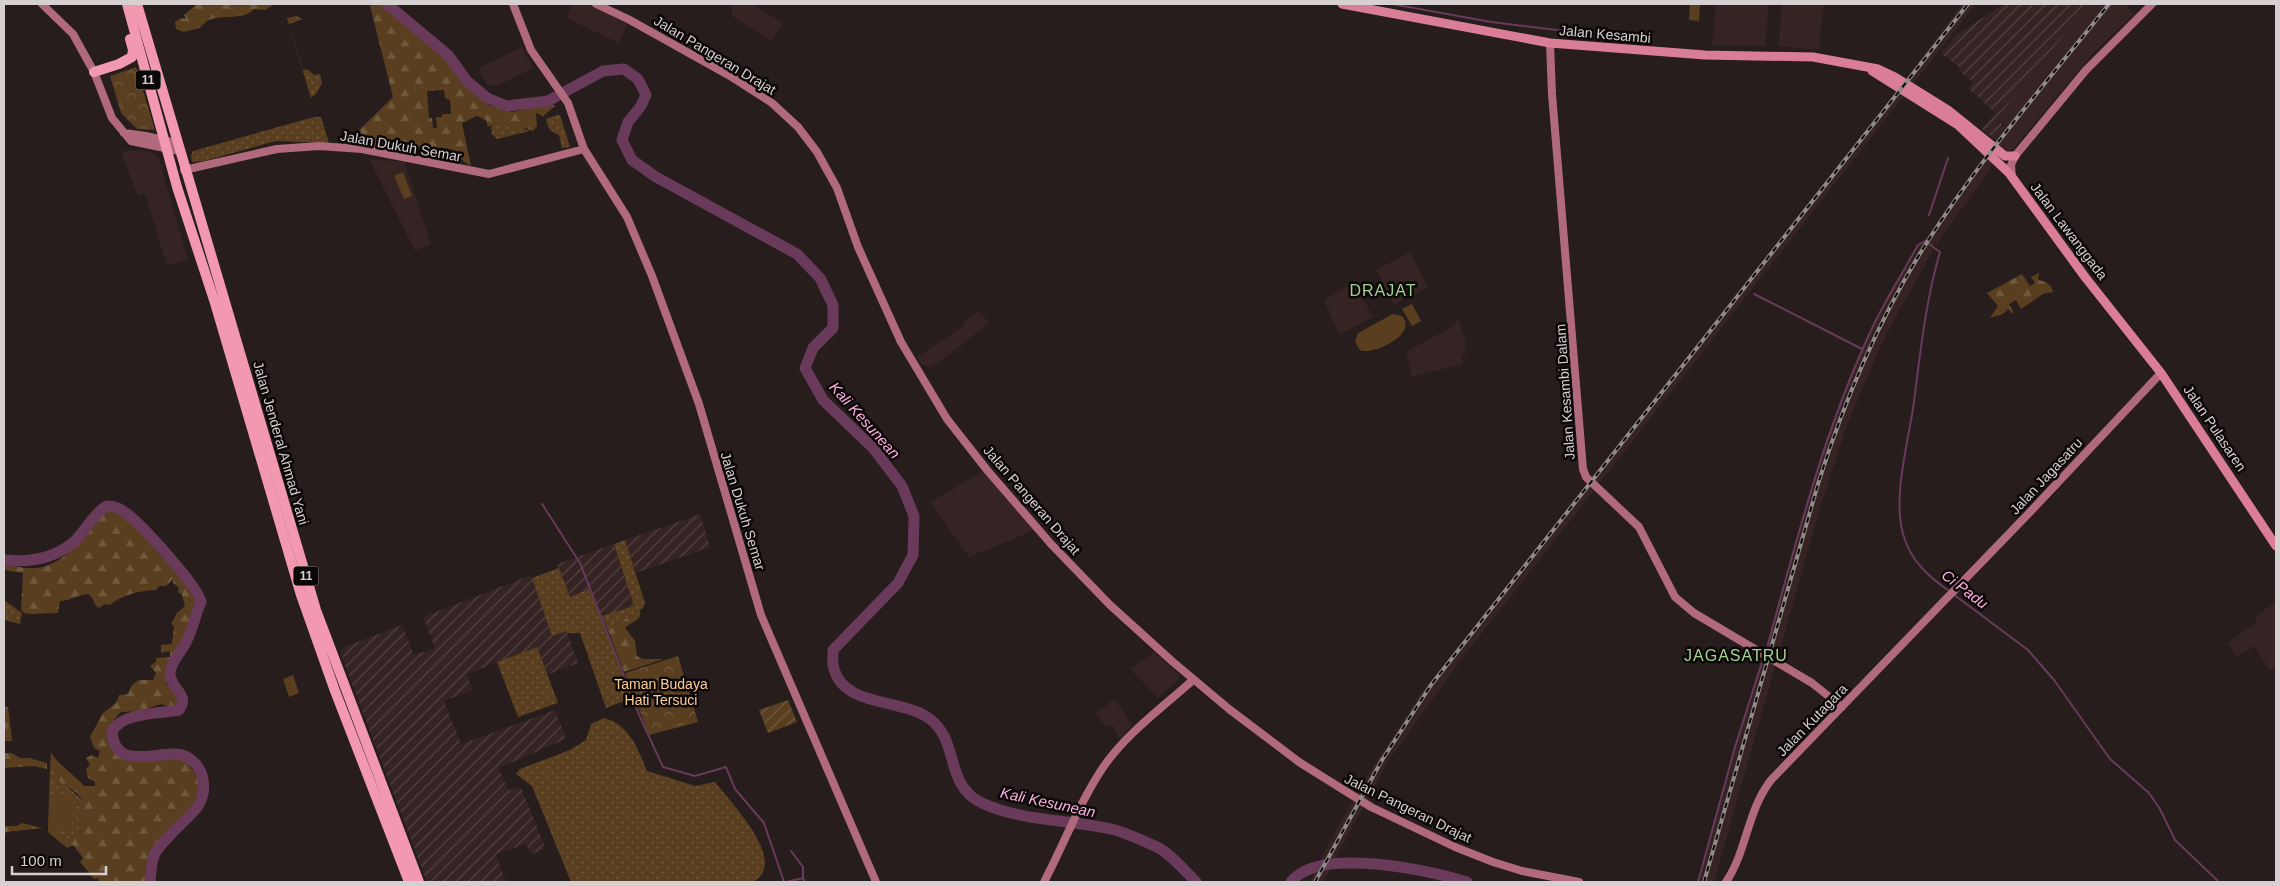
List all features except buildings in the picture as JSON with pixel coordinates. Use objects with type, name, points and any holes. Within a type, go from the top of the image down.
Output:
[{"type":"highway","points":[[94,72],[119,64],[133,54],[121,4]]},
{"type":"highway","name":"Jalan Jenderal Ahmad Yani","points":[[127,4],[165,144],[311,626],[409,882]]},
{"type":"highway","name":"Jalan Jenderal Ahmad Yani","points":[[137,4],[184,170],[316,610],[420,882]]},
{"type":"main road","name":"Jalan Kesambi","points":[[1342,4],[1550,43],[1705,55],[1813,58],[1836,60],[1878,69],[1895,77],[1948,110],[2006,156],[2016,156]]},
{"type":"main road","name":"Jalan Kesambi","points":[[1868,68],[1943,114],[1988,151]]},
{"type":"main road","name":"Jalan Lawanggada","points":[[1988,151],[2012,177],[2085,277],[2126,328]]},
{"type":"main road","name":"Jalan Pulasaren","points":[[2126,328],[2161,373],[2276,546]]},
{"type":"street","points":[[42,4],[70,30],[94,72],[112,118],[124,133],[178,147]]},
{"type":"street","name":"Jalan Dukuh Semar","points":[[513,4],[526,40],[566,100],[584,149],[629,221],[657,287],[699,404],[761,615],[876,882]]},
{"type":"street","name":"Jalan Pangeran Drajat","points":[[596,4],[628,19],[730,76],[772,103],[798,128],[816,152],[836,188],[862,256],[901,342],[947,419],[987,470],[1051,544],[1110,605],[1193,680],[1299,762],[1371,807],[1472,854],[1522,872],[1579,882]]},
{"type":"street","points":[[2012,177],[2011,164],[2016,156],[2086,70],[2152,4]]},
{"type":"street","name":"Jalan Kesambi Dalam","points":[[1550,43],[1552,94],[1571,312],[1581,459],[1586,477],[1640,527],[1678,602],[1694,614],[1812,683],[1842,707]]},
{"type":"street","name":"Jalan Dukuh Semar","points":[[184,170],[277,149],[319,146],[362,150],[489,174],[584,149]]},
{"type":"street","name":"Jalan Jagasatru","points":[[1951,593],[2161,373]]},
{"type":"street","name":"Jalan Kutagara","points":[[1726,882],[1736,866],[1752,817],[1765,788],[1951,593]]},
{"type":"street","points":[[1044,882],[1083,802],[1105,764],[1125,742],[1193,680]]},
{"type":"shaded area","points":[[572,4],[589,4],[628,22],[619,43],[566,18]]},
{"type":"shaded area","points":[[732,4],[753,4],[783,23],[771,41],[732,16]]},
{"type":"shaded area","points":[[1716,4],[1769,4],[1765,46],[1712,46]]},
{"type":"shaded area","points":[[1782,4],[1824,4],[1819,50],[1778,46]]},
{"type":"shaded area","points":[[1962,4],[1976,4],[1460,661],[1387,763],[1323,882],[1310,882],[1330,841],[1367,776],[1419,696],[1904,81]]},
{"type":"shaded area","points":[[2004,4],[2089,4],[1997,118],[2006,129],[1995,140],[1982,129],[1995,113],[1968,88],[1973,82],[1959,71],[1960,68],[1941,53],[1956,35]]},
{"type":"shaded area","points":[[2089,4],[2129,4],[2127,7],[2134,14],[2091,56],[2013,149],[2009,151],[2003,149],[1992,163],[1989,171],[1936,245],[1934,244],[1932,248],[1934,249],[1888,331],[1872,366],[1847,425],[1820,508],[1714,882],[1699,882],[1735,746],[1765,650],[1824,443],[1869,333],[1905,267],[1907,268],[1921,244],[1924,243],[2006,129],[2005,125],[1996,118]]},
{"type":"shaded area","points":[[522,47],[533,68],[497,86],[487,84],[478,68]]},
{"type":"shaded area","points":[[142,150],[154,154],[159,160],[188,260],[167,266],[145,194],[138,196],[122,151]]},
{"type":"shaded area","points":[[369,159],[404,162],[431,244],[415,251]]},
{"type":"shaded area","points":[[1410,252],[1428,287],[1394,305],[1376,270]]},
{"type":"shaded area","points":[[1355,282],[1373,317],[1339,335],[1324,300]]},
{"type":"shaded area","points":[[978,311],[989,323],[946,357],[930,367],[922,365],[917,357],[965,325],[964,322]]},
{"type":"shaded area","points":[[1458,319],[1466,342],[1465,354],[1461,355],[1463,364],[1412,377],[1406,352],[1453,326]]},
{"type":"shaded area","points":[[984,471],[1035,530],[969,557],[930,502]]},
{"type":"shaded area","points":[[700,514],[710,547],[636,573],[625,540]]},
{"type":"shaded area","points":[[614,544],[634,606],[600,617],[589,590],[570,597],[557,564]]},
{"type":"shaded area","points":[[531,575],[552,635],[566,630],[578,663],[547,675],[537,647],[467,674],[472,690],[444,701],[461,744],[555,710],[566,739],[499,768],[508,790],[521,787],[546,849],[531,854],[526,844],[496,854],[506,882],[427,882],[340,652],[344,647],[402,625],[414,655],[435,648],[423,617]]},
{"type":"shaded area","points":[[2276,600],[2276,667],[2270,671],[2254,646],[2236,657],[2227,643],[2256,623],[2256,617]]},
{"type":"shaded area","points":[[1154,652],[1178,674],[1178,680],[1158,698],[1130,669]]},
{"type":"shaded area","points":[[1115,699],[1132,725],[1120,739],[1112,724],[1106,727],[1095,712]]},
{"type":"green space","points":[[197,4],[275,4],[265,10],[254,9],[245,15],[210,20],[199,28],[184,32],[176,29],[175,22],[181,18],[186,19],[184,15]]},
{"type":"green space","points":[[384,4],[391,9],[446,56],[472,92],[488,105],[512,112],[552,104],[555,106],[543,116],[536,113],[537,126],[533,131],[526,128],[517,130],[512,124],[499,126],[495,123],[488,127],[486,120],[477,116],[462,123],[471,166],[454,151],[445,148],[436,148],[426,152],[418,147],[412,152],[409,150],[407,143],[402,144],[399,141],[393,150],[345,144],[393,97],[370,6]],"holes":[[[444,90],[445,98],[450,100],[451,114],[442,114],[442,117],[436,117],[437,128],[433,128],[432,118],[429,118],[427,91]]]},
{"type":"green space","points":[[1690,4],[1700,4],[1699,21],[1689,20]]},
{"type":"green space","points":[[296,16],[303,19],[289,24],[303,70],[307,69],[314,75],[320,74],[322,83],[316,94],[311,98],[287,18]]},
{"type":"green space","points":[[136,67],[155,130],[137,129],[121,113],[110,76]]},
{"type":"green space","points":[[560,115],[570,147],[562,148],[559,135],[551,131],[548,125],[546,119]]},
{"type":"green space","points":[[314,117],[321,117],[329,143],[276,141],[204,161],[192,162],[191,156],[193,151]]},
{"type":"green space","points":[[495,123],[500,125],[512,124],[530,131],[497,139],[492,134],[491,126]]},
{"type":"green space","points":[[403,172],[412,196],[404,199],[394,176]]},
{"type":"green space","points":[[2039,273],[2038,280],[2048,283],[2053,292],[2043,294],[2021,309],[2016,300],[2009,304],[2014,313],[2008,309],[2003,314],[1990,318],[1998,306],[1987,293],[2022,274],[2030,286],[2035,283],[2031,277]]},
{"type":"green space","points":[[1412,304],[1421,321],[1412,326],[1402,309]]},
{"type":"green space","points":[[1393,314],[1402,316],[1406,323],[1399,337],[1374,350],[1360,350],[1355,342],[1358,333]]},
{"type":"green space","points":[[107,509],[118,510],[139,528],[158,553],[185,580],[198,600],[189,622],[187,637],[170,661],[166,673],[166,684],[177,692],[179,707],[176,709],[161,704],[140,711],[121,712],[114,720],[111,729],[113,744],[123,754],[147,760],[181,759],[193,770],[200,786],[198,800],[190,812],[154,848],[147,863],[146,882],[100,882],[97,878],[94,879],[80,862],[83,858],[73,845],[67,848],[49,833],[50,829],[55,829],[57,833],[67,839],[81,834],[78,812],[83,801],[77,793],[56,778],[56,773],[50,768],[51,752],[84,786],[95,786],[95,782],[88,778],[86,769],[90,765],[86,758],[92,755],[98,758],[100,751],[94,748],[90,737],[103,713],[116,703],[119,695],[128,694],[132,685],[139,680],[153,680],[156,673],[150,666],[156,662],[156,658],[170,657],[170,651],[161,653],[161,645],[172,644],[174,626],[171,624],[177,613],[185,606],[182,595],[178,592],[179,588],[173,583],[173,579],[166,586],[159,586],[156,590],[132,594],[120,598],[110,605],[105,604],[99,608],[88,594],[60,601],[58,613],[32,614],[24,613],[21,610],[23,573],[4,570],[4,562],[19,567],[32,568],[44,567],[54,562],[74,548]]},
{"type":"green space","points":[[625,540],[645,603],[643,608],[608,630],[602,616],[634,606],[614,544]]},
{"type":"green space","points":[[559,568],[570,597],[589,589],[632,698],[606,708],[580,633],[567,633],[566,631],[552,636],[532,578]]},
{"type":"green space","points":[[4,600],[22,613],[20,624],[4,620]]},
{"type":"green space","points":[[640,610],[638,619],[625,628],[635,641],[637,656],[642,659],[664,659],[624,672],[608,630]]},
{"type":"green space","points":[[537,647],[558,703],[518,717],[497,662]]},
{"type":"green space","name":"Taman Budaya Hati Tersuci","points":[[678,656],[698,722],[649,735],[625,673]]},
{"type":"green space","points":[[293,675],[299,693],[289,697],[283,679]]},
{"type":"green space","points":[[788,700],[797,722],[768,733],[759,710]]},
{"type":"green space","points":[[4,707],[8,707],[12,741],[4,741]]},
{"type":"green space","points":[[604,718],[613,721],[627,732],[636,746],[647,771],[695,786],[715,782],[754,832],[765,861],[763,873],[753,882],[571,882],[532,786],[516,774],[520,769],[570,750],[586,740],[591,724]]},
{"type":"green space","points":[[4,753],[11,753],[20,758],[29,758],[47,763],[47,769],[33,766],[4,768]]},
{"type":"green space","points":[[50,768],[83,801],[78,815],[81,834],[67,839],[50,829],[48,831]]},
{"type":"green space","points":[[50,793],[74,795],[72,830],[48,828]]},
{"type":"green space","points":[[22,823],[43,828],[6,832],[4,836],[4,826],[17,826]]},
{"type":"waterway","name":"Kali Kesunean","points":[[387,4],[448,55],[467,81],[487,98],[507,106],[548,101],[603,71],[624,69],[638,79],[646,95],[641,106],[628,122],[622,140],[632,160],[656,177],[797,254],[820,278],[833,305],[833,328],[813,348],[805,368],[823,400],[873,448],[902,486],[914,516],[913,555],[898,583],[833,650],[833,667],[840,681],[850,690],[862,696],[919,712],[930,719],[939,728],[945,739],[962,786],[970,795],[982,803],[1014,814],[1115,830],[1162,850],[1196,882]]},
{"type":"waterway","points":[[1392,4],[1491,22],[1573,32]]},
{"type":"waterway","points":[[1929,215],[1948,158]]},
{"type":"waterway","points":[[1767,648],[1813,483],[1841,403],[1879,314],[1918,245],[1925,241],[1940,252],[1930,291],[1904,457],[1900,491],[1901,523],[1911,554],[1928,574],[1949,591]]},
{"type":"waterway","points":[[1754,294],[1862,349]]},
{"type":"waterway","points":[[542,504],[580,563],[640,717],[663,767],[695,776],[726,767],[735,789],[764,823],[784,882]]},
{"type":"waterway","points":[[4,560],[32,560],[59,552],[75,541],[100,511],[108,506],[118,508],[144,529],[198,594],[201,602],[191,632],[173,663],[170,673],[173,683],[183,700],[179,710],[132,717],[117,725],[112,732],[115,745],[122,753],[142,757],[165,754],[185,756],[198,767],[201,774],[204,790],[199,805],[163,842],[155,853],[150,882]]},
{"type":"waterway","name":"Ci Padu","points":[[1953,594],[2028,650],[2054,680],[2110,759],[2149,793],[2160,809],[2175,840],[2219,882]]},
{"type":"waterway","points":[[1698,882],[1735,747],[1763,659]]},
{"type":"waterway","points":[[791,851],[803,867],[803,878]]},
{"type":"waterway","name":"Kali Kesunean","points":[[1291,882],[1305,871],[1325,865],[1349,863],[1402,867],[1467,882]]},
{"type":"waterway","points":[[786,882],[803,878],[805,882]]},
{"type":"railway","points":[[1315,882],[1382,760],[1431,685],[1968,4]]},
{"type":"railway","points":[[1704,882],[1818,484],[1839,422],[1877,333],[1907,275],[1945,215],[2013,123],[2109,4]]},
{"type":"district","name":"DRAJAT","points":[[1383,290]]},
{"type":"district","name":"JAGASATRU","points":[[1736,655]]}]
